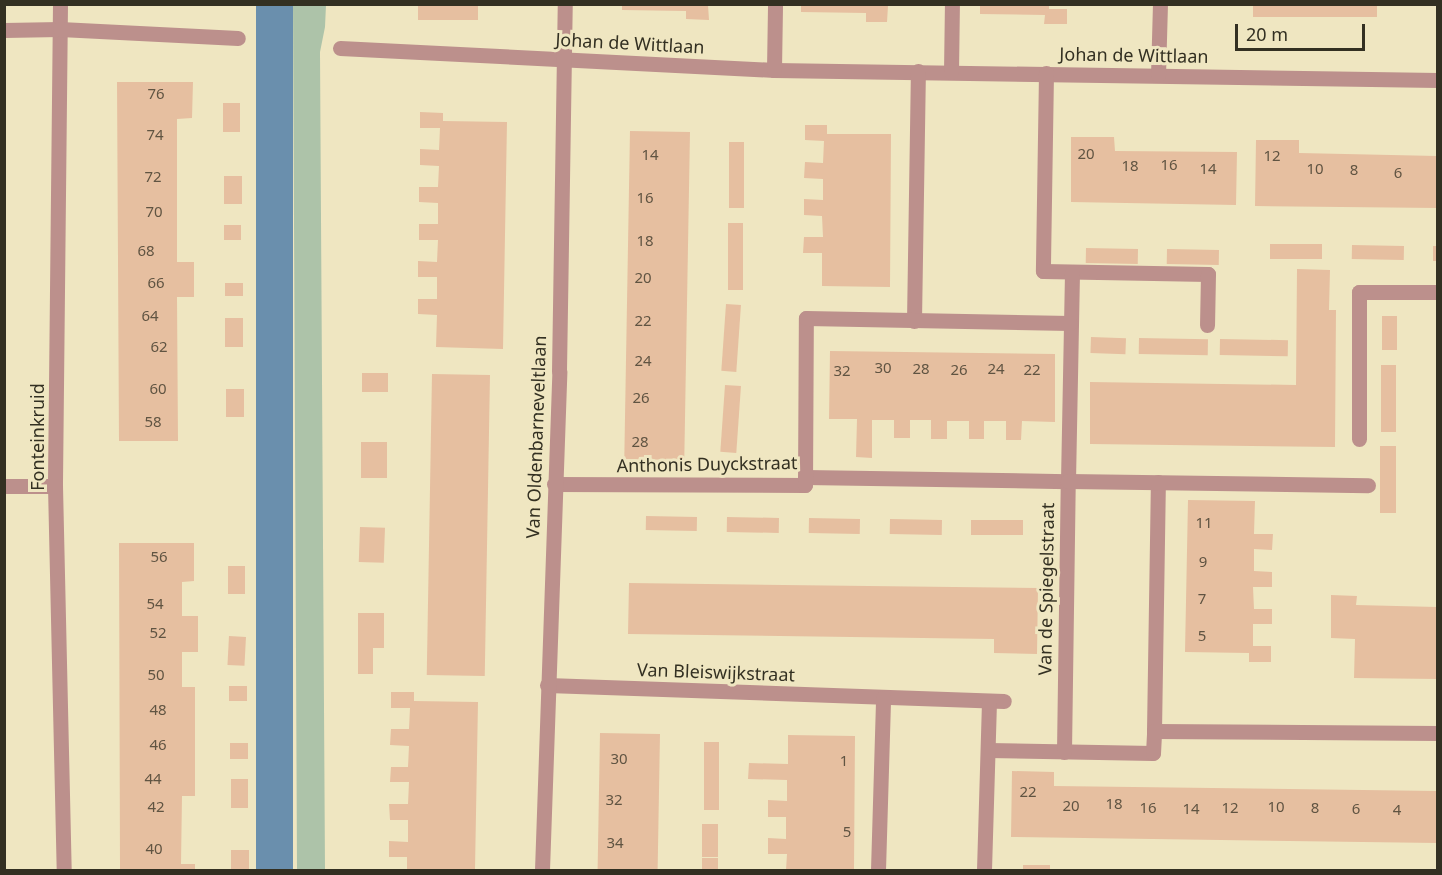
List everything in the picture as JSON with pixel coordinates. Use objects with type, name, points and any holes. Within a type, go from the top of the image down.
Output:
[{"type":"street","name":"Fonteinkruid","points":[[60,4],[55,486],[64,870]]},
{"type":"street","name":"Van Oldenbarneveltlaan","points":[[542,870],[565,4]]},
{"type":"street","points":[[774,70],[775,4]]},
{"type":"street","points":[[951,72],[952,4]]},
{"type":"street","points":[[1158,75],[1160,4]]},
{"type":"street","points":[[4,30],[60,30],[238,38]]},
{"type":"street","name":"Johan de Wittlaan","points":[[340,48],[774,70],[1437,80]]},
{"type":"street","points":[[918,71],[914,321],[1070,323]]},
{"type":"street","name":"Johan de Wittlaan","points":[[1046,73],[1043,271],[1208,274],[1207,325]]},
{"type":"street","points":[[805,477],[1068,481],[1072,272]]},
{"type":"street","points":[[1359,439],[1359,292],[1437,292]]},
{"type":"street","name":"Anthonis Duyckstraat","points":[[554,484],[805,485],[806,318],[914,321]]},
{"type":"street","name":"Van de Spiegelstraat","points":[[1064,752],[1068,481],[1368,485]]},
{"type":"street","points":[[988,750],[1153,753],[1158,482]]},
{"type":"street","points":[[4,486],[55,486]]},
{"type":"street","name":"Van Bleiswijkstraat","points":[[547,684],[996,701],[988,750],[984,870]]},
{"type":"street","points":[[878,870],[883,698]]},
{"type":"street","points":[[1154,731],[1437,733]]},
{"type":"green space","points":[[293,5],[326,5],[320,52],[325,870],[297,870]]},
{"type":"water","points":[[256,5],[293,5],[293,870],[256,870]]},
{"type":"building","points":[[418,4],[478,4],[478,20],[418,20]]},
{"type":"building","points":[[801,4],[888,6],[887,22],[866,22],[866,13],[801,12]]},
{"type":"building","points":[[980,4],[1049,4],[1049,9],[1067,9],[1067,24],[1044,24],[1045,15],[980,14]]},
{"type":"building","points":[[1253,4],[1377,4],[1377,17],[1253,17]]},
{"type":"building","points":[[622,5],[708,5],[709,20],[686,19],[686,11],[622,10]]},
{"type":"building","points":[[117,82],[193,82],[192,118],[177,119],[177,262],[194,262],[194,297],[177,297],[178,441],[119,441]]},
{"type":"building","points":[[223,103],[240,103],[240,132],[223,132]]},
{"type":"building","points":[[420,112],[443,113],[443,121],[507,122],[503,349],[436,347],[437,315],[418,314],[418,299],[437,299],[437,277],[418,277],[418,261],[437,262],[438,240],[419,240],[419,224],[438,224],[438,203],[419,202],[419,187],[438,187],[439,166],[420,165],[420,149],[439,150],[440,128],[420,128]]},
{"type":"building","points":[[805,125],[827,125],[827,134],[891,134],[890,287],[822,286],[822,253],[803,253],[804,237],[823,237],[822,216],[804,215],[804,199],[823,200],[823,179],[804,178],[805,162],[823,163],[824,141],[805,140]]},
{"type":"building","points":[[630,131],[690,132],[684,460],[624,459]]},
{"type":"building","points":[[1071,137],[1114,137],[1115,151],[1237,152],[1236,205],[1071,202]]},
{"type":"building","points":[[1256,140],[1299,140],[1299,153],[1437,156],[1437,208],[1255,206]]},
{"type":"building","points":[[729,142],[744,142],[744,208],[729,208]]},
{"type":"building","points":[[224,176],[242,176],[242,204],[224,204]]},
{"type":"building","points":[[728,223],[743,223],[743,290],[728,290]]},
{"type":"building","points":[[224,225],[241,225],[241,240],[224,240]]},
{"type":"building","points":[[1270,244],[1322,244],[1322,259],[1270,259]]},
{"type":"building","points":[[1352,245],[1404,246],[1404,260],[1352,259]]},
{"type":"building","points":[[1433,246],[1437,246],[1437,261],[1433,261]]},
{"type":"building","points":[[1086,248],[1138,249],[1138,264],[1086,263]]},
{"type":"building","points":[[1167,249],[1219,250],[1219,265],[1167,264]]},
{"type":"building","points":[[1297,269],[1330,270],[1329,310],[1336,310],[1335,447],[1090,444],[1090,382],[1296,385]]},
{"type":"building","points":[[225,283],[243,283],[243,296],[225,296]]},
{"type":"building","points":[[726,304],[741,305],[736,372],[721,371]]},
{"type":"building","points":[[1382,316],[1397,316],[1397,350],[1382,350]]},
{"type":"building","points":[[225,318],[243,318],[243,347],[225,347]]},
{"type":"building","points":[[1091,337],[1126,338],[1125,354],[1090,353]]},
{"type":"building","points":[[1139,338],[1208,339],[1208,355],[1139,354]]},
{"type":"building","points":[[1220,339],[1288,340],[1288,356],[1220,355]]},
{"type":"building","points":[[830,351],[1055,354],[1055,422],[1022,421],[1021,440],[1006,440],[1006,421],[984,421],[984,439],[969,439],[969,421],[947,421],[947,439],[931,439],[931,420],[910,420],[910,438],[894,438],[894,420],[872,420],[872,458],[856,457],[857,419],[829,419]]},
{"type":"building","points":[[1381,365],[1396,365],[1396,432],[1381,432]]},
{"type":"building","points":[[362,373],[388,373],[388,392],[362,392]]},
{"type":"building","points":[[432,374],[490,375],[485,676],[427,675]]},
{"type":"building","points":[[725,385],[741,386],[736,453],[720,452]]},
{"type":"building","points":[[226,389],[244,389],[244,417],[226,417]]},
{"type":"building","points":[[361,442],[387,442],[387,478],[361,478]]},
{"type":"building","points":[[1380,446],[1396,446],[1396,513],[1380,513]]},
{"type":"building","points":[[1188,500],[1255,501],[1254,534],[1273,534],[1272,550],[1254,549],[1254,571],[1272,572],[1272,587],[1253,587],[1254,609],[1272,609],[1272,624],[1253,624],[1253,646],[1271,646],[1271,662],[1249,662],[1249,653],[1185,652]]},
{"type":"building","points":[[646,516],[697,517],[697,531],[646,530]]},
{"type":"building","points":[[727,517],[779,518],[779,533],[727,532]]},
{"type":"building","points":[[809,518],[860,519],[860,534],[809,533]]},
{"type":"building","points":[[890,519],[942,520],[942,535],[890,534]]},
{"type":"building","points":[[971,520],[1023,520],[1023,535],[971,535]]},
{"type":"building","points":[[360,527],[385,528],[384,563],[359,562]]},
{"type":"building","points":[[119,543],[194,543],[194,581],[182,582],[182,616],[198,616],[198,652],[182,652],[182,687],[195,687],[195,796],[182,796],[181,864],[195,864],[195,870],[120,870]]},
{"type":"building","points":[[228,566],[245,566],[245,594],[228,594]]},
{"type":"building","points":[[629,583],[1038,588],[1037,654],[994,653],[994,639],[628,634]]},
{"type":"building","points":[[1331,595],[1357,596],[1356,605],[1437,607],[1437,679],[1354,678],[1355,639],[1331,638]]},
{"type":"building","points":[[358,613],[384,613],[384,648],[373,648],[373,674],[358,674]]},
{"type":"building","points":[[229,636],[246,637],[244,666],[227,665]]},
{"type":"building","points":[[229,686],[247,686],[247,701],[229,701]]},
{"type":"building","points":[[391,692],[414,692],[414,701],[478,702],[475,870],[407,870],[407,857],[389,857],[389,841],[408,842],[408,820],[390,820],[389,804],[408,804],[409,782],[390,782],[391,767],[408,767],[409,746],[390,745],[391,729],[409,729],[410,708],[391,708]]},
{"type":"building","points":[[600,733],[660,734],[658,870],[598,870]]},
{"type":"building","points":[[788,735],[855,736],[854,870],[786,870],[787,854],[768,854],[768,838],[786,839],[786,817],[768,817],[768,800],[787,801],[787,780],[748,779],[749,763],[788,764]]},
{"type":"building","points":[[704,742],[719,742],[719,810],[704,810]]},
{"type":"building","points":[[230,743],[248,743],[248,759],[230,759]]},
{"type":"building","points":[[1012,771],[1054,772],[1054,786],[1437,791],[1437,843],[1011,837]]},
{"type":"building","points":[[231,779],[248,779],[248,808],[231,808]]},
{"type":"building","points":[[702,824],[718,824],[718,857],[702,857]]},
{"type":"building","points":[[231,850],[249,850],[249,870],[231,870]]},
{"type":"building","points":[[702,858],[718,858],[718,870],[702,870]]},
{"type":"building","points":[[1023,865],[1050,865],[1050,870],[1023,870]]}]
